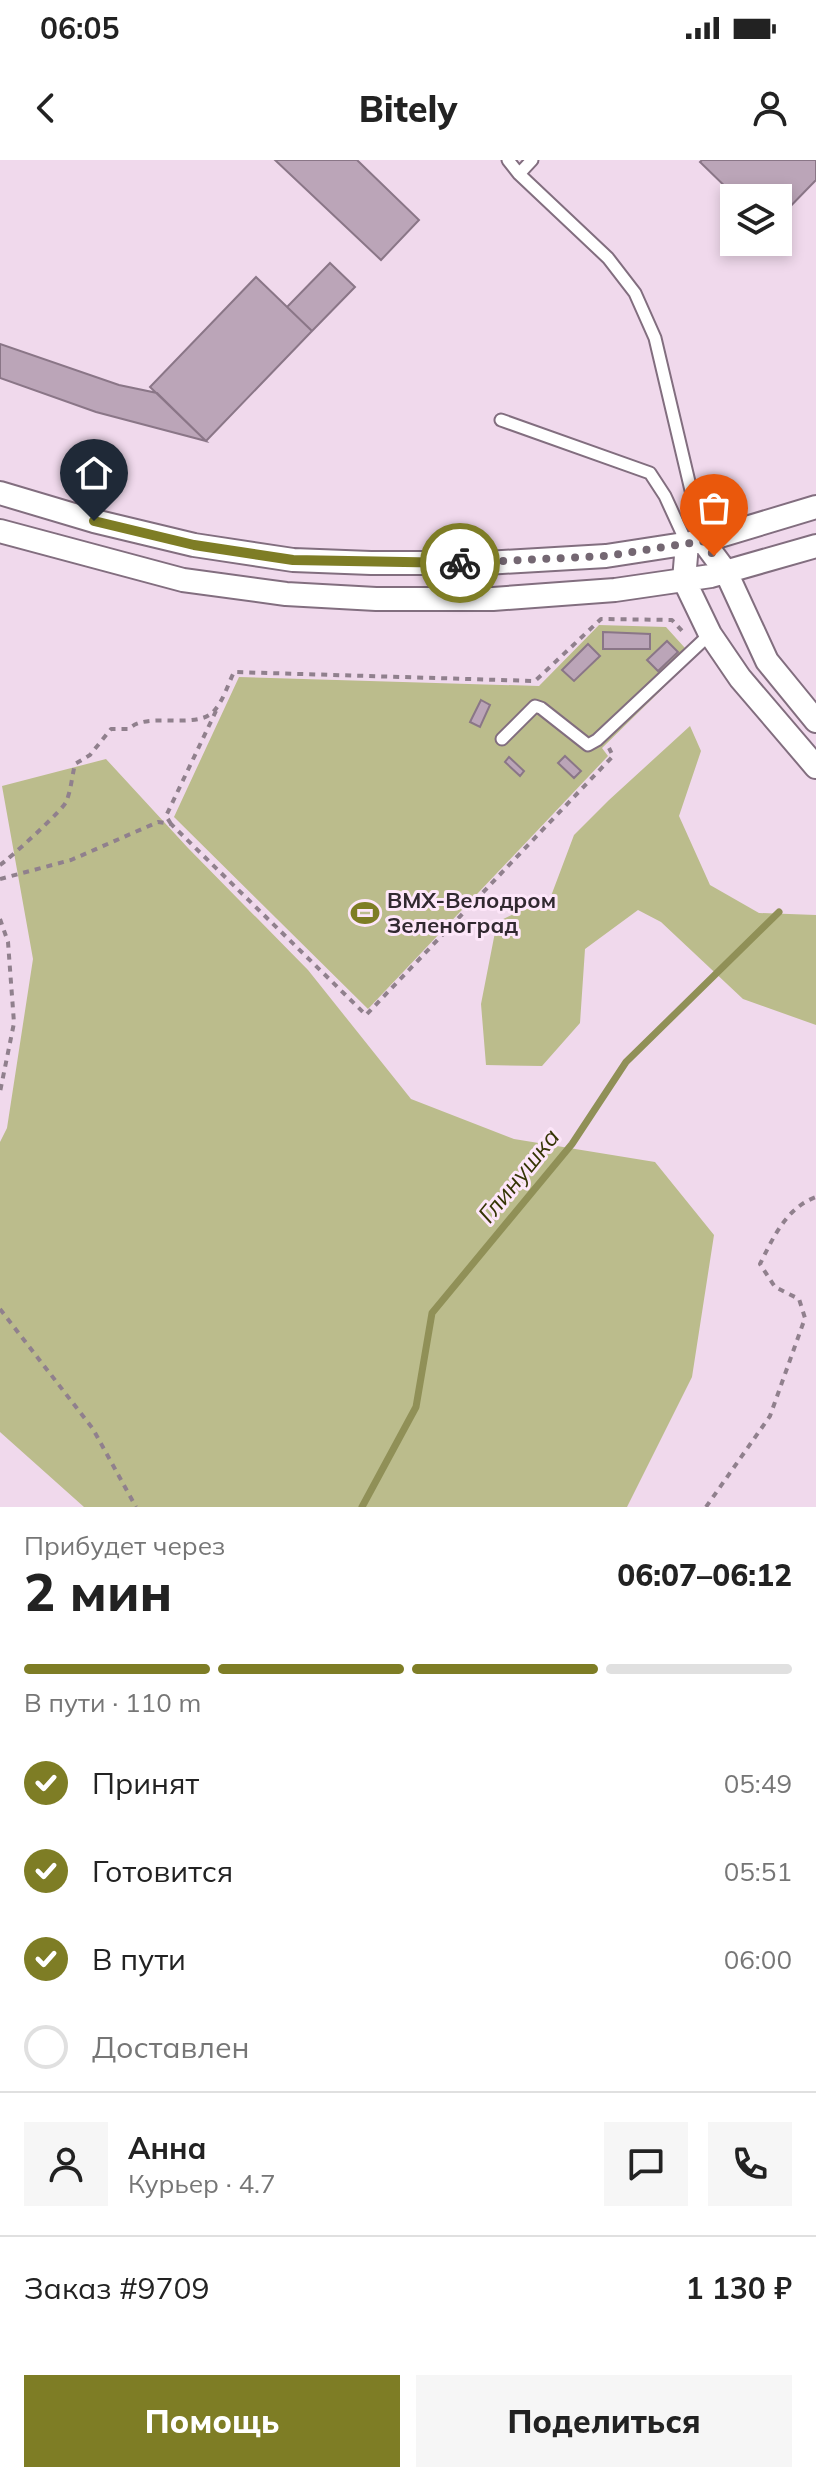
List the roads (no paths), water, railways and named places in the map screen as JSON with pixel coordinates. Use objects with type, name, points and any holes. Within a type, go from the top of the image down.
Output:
[{"type":"street","points":[[0,493],[94,521],[194,545],[293,560],[486,563],[606,556],[695,542],[816,507]]},
{"type":"street","points":[[0,531],[183,580],[286,594],[376,599],[493,599],[615,590],[726,572],[816,546]]},
{"type":"street","points":[[695,542],[726,572],[767,661],[816,721]]},
{"type":"street","points":[[695,542],[684,580],[703,640],[816,767]]},
{"type":"lane","points":[[508,160],[608,258],[635,293],[655,338],[695,542]]},
{"type":"lane","points":[[519,174],[532,160]]},
{"type":"lane","points":[[501,420],[650,473],[695,542]]},
{"type":"lane","points":[[502,739],[535,706],[588,745],[703,640]]},
{"type":"waterway","name":"Глинушка","points":[[362,1507],[416,1407],[432,1313],[572,1144],[626,1062],[779,912]]},
{"type":"place","name":"BMX-Велодром Зеленоград","points":[[365,913]]}]
